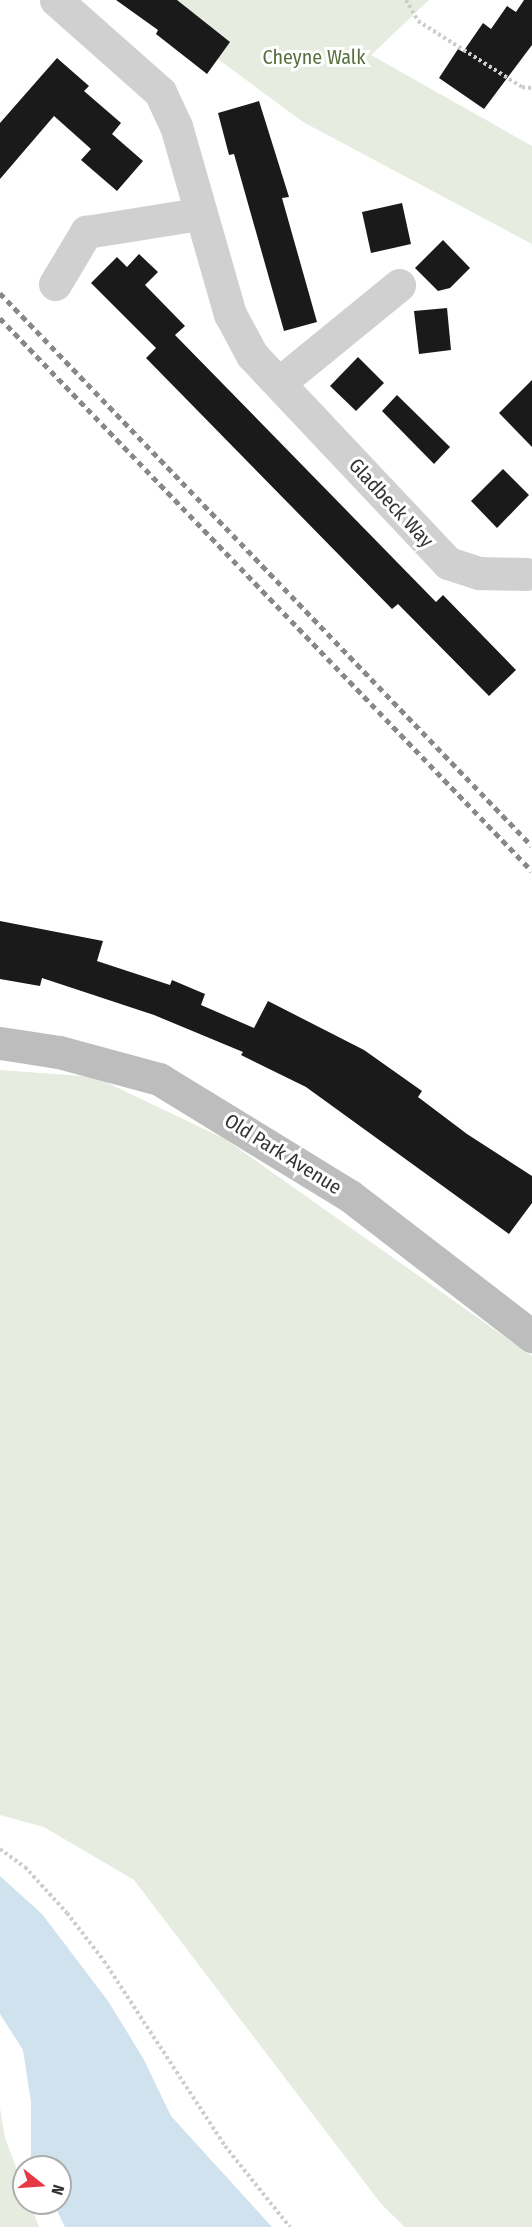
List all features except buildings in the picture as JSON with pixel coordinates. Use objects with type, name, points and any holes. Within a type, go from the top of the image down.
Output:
[{"type":"street","name":"Gladbeck Way","points":[[56,0],[160,92],[176,126],[198,214],[230,314],[252,355],[448,563],[479,573],[530,573]]},
{"type":"street","points":[[55,284],[86,232],[198,214]]},
{"type":"street","points":[[279,383],[399,285]]},
{"type":"street","name":"Old Park Avenue","points":[[0,1043],[59,1052],[159,1078],[350,1196],[532,1336]]},
{"type":"path","points":[[406,0],[418,21],[522,87],[532,88]]},
{"type":"path","points":[[0,1849],[25,1867],[104,1961],[225,2146],[290,2227]]},
{"type":"green space","name":"Cheyne Walk","points":[[138,0],[429,0],[371,55],[532,146],[532,244],[303,122]]},
{"type":"green space","points":[[0,1070],[95,1077],[225,1139],[532,1356],[532,2227],[405,2227],[382,2205],[134,1880],[44,1827],[0,1815]]},
{"type":"green space","points":[[0,2108],[5,2138],[12,2156],[12,2215],[34,2215],[39,2227],[0,2227]]},
{"type":"water","points":[[0,1876],[42,1914],[108,2001],[143,2058],[171,2116],[272,2227],[65,2227],[59,2215],[72,2215],[72,2155],[31,2155],[31,2102],[23,2050],[0,2014]]},
{"type":"railway","points":[[0,293],[532,846]]},
{"type":"railway","points":[[0,318],[532,871]]}]
